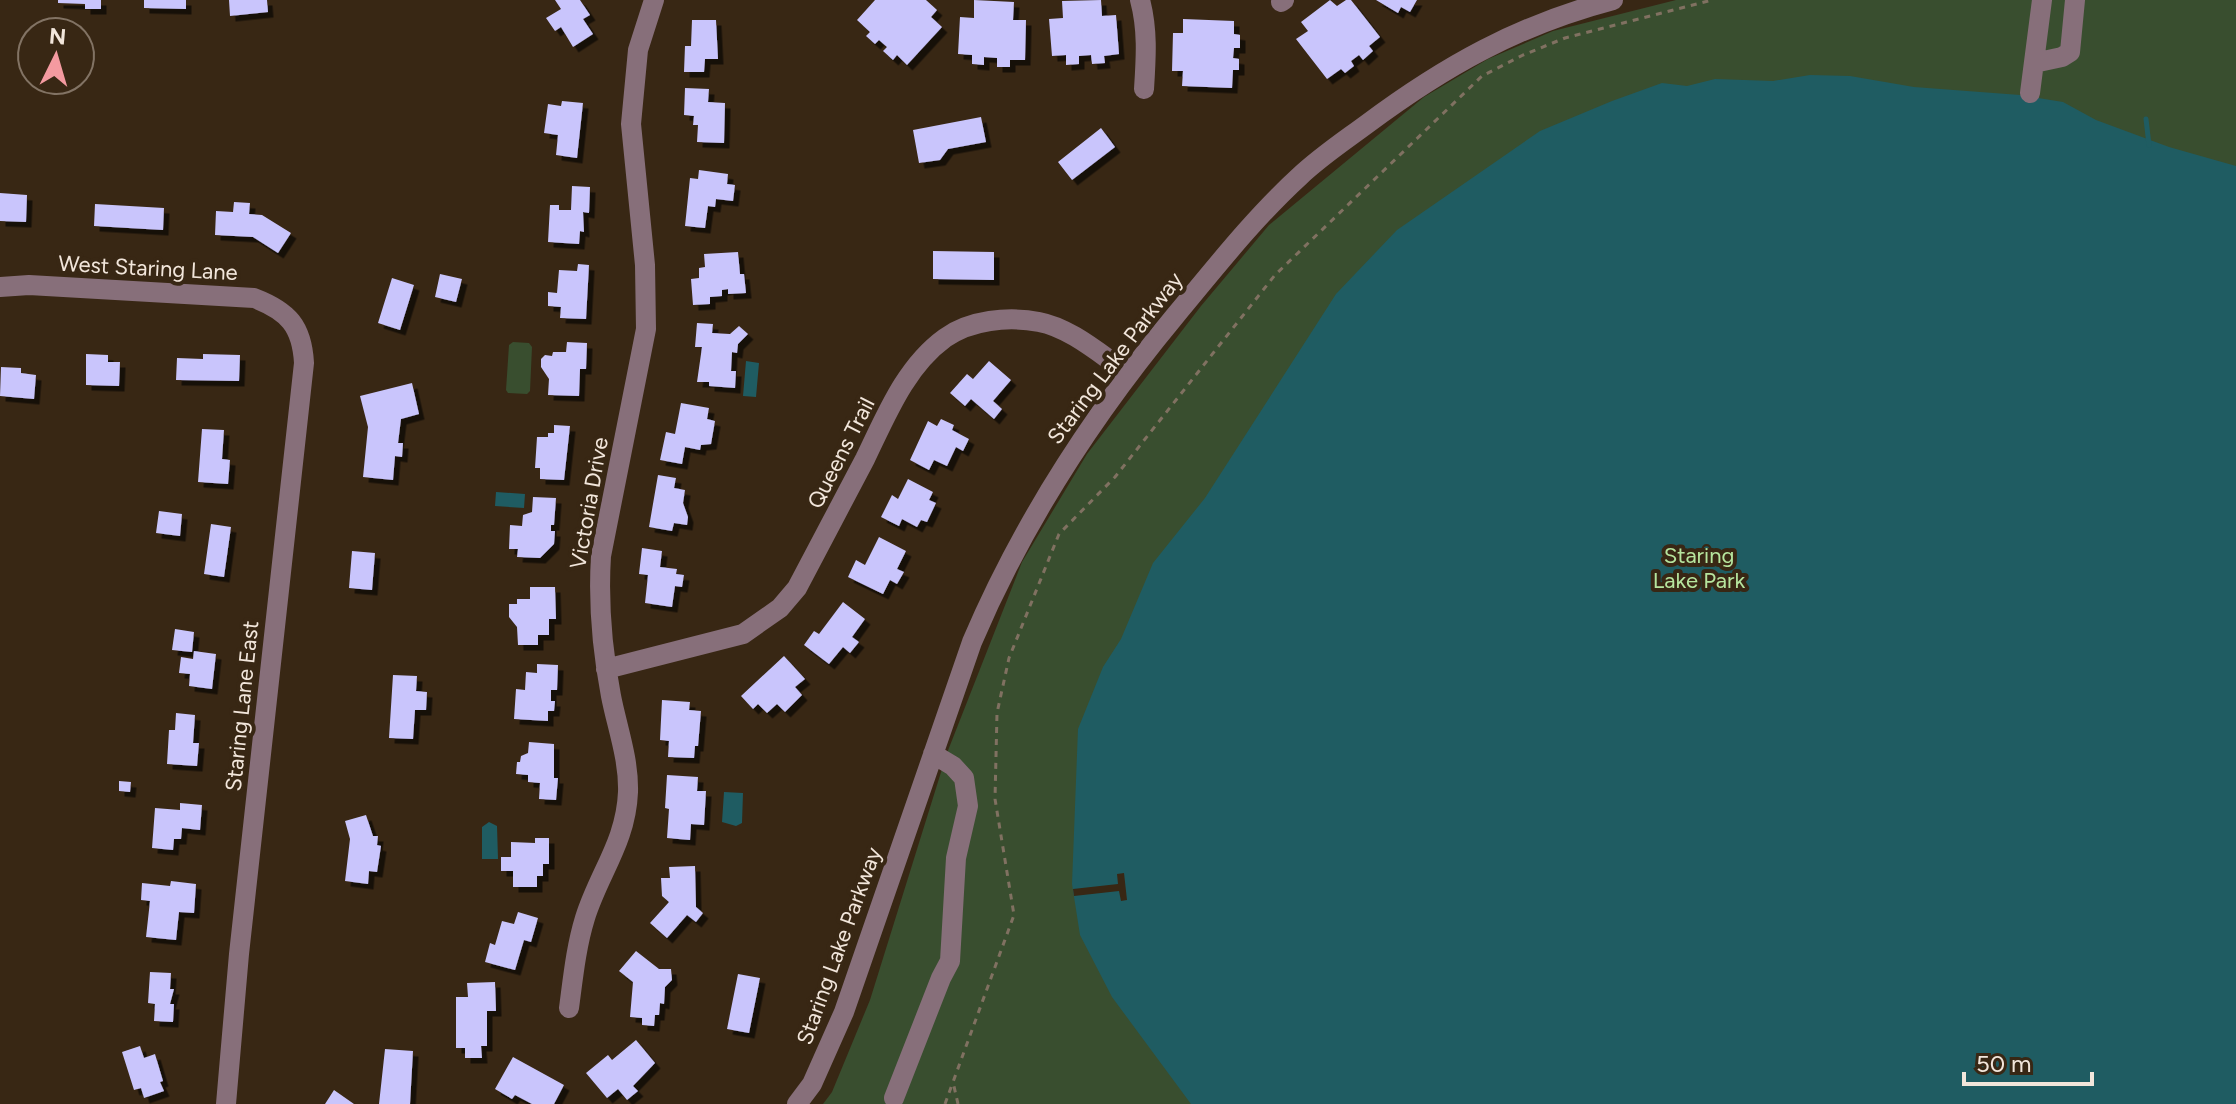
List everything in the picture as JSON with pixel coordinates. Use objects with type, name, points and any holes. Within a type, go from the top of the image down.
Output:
[{"type":"street","name":"Victoria Drive","points":[[569,1008],[585,917],[621,835],[626,813],[628,787],[625,758],[606,669],[599,605],[601,556],[646,329],[645,265],[631,124],[638,50],[654,0]]},
{"type":"street","points":[[1140,0],[1147,46],[1144,89]]},
{"type":"street","name":"Staring Lake Parkway","points":[[797,1104],[812,1084],[843,1015],[972,641],[1020,538],[1065,464],[1128,373],[1227,254],[1301,175],[1457,62],[1579,4],[1613,0]]},
{"type":"street","points":[[2030,93],[2042,0]]},
{"type":"street","points":[[2034,63],[2062,57],[2070,52],[2075,0]]},
{"type":"street","name":"West Staring Lane","points":[[0,287],[29,285],[254,298],[273,305],[288,317]]},
{"type":"street","name":"Staring Lane East","points":[[226,1104],[239,954],[304,363],[298,331],[288,317]]},
{"type":"street","name":"Queens Trail","points":[[606,669],[743,634],[780,608],[797,588],[899,393],[920,360],[947,337],[977,323],[1006,319],[1041,322],[1070,334],[1128,373]]},
{"type":"street","points":[[894,1098],[950,961],[956,858],[968,806],[964,778],[953,766],[933,754]]},
{"type":"path","points":[[945,1104],[1014,915],[995,799],[997,713],[1012,649],[1059,534],[1115,477],[1275,275],[1482,76],[1565,38],[1712,0]]},
{"type":"path","points":[[953,1082],[958,1104]]},
{"type":"green space","name":"Staring Lake Park","points":[[1676,0],[2236,0],[2236,1104],[823,1104],[832,1092],[870,1000],[947,753],[1022,562],[1087,454],[1201,306],[1269,225],[1424,97],[1488,59],[1553,31]]},
{"type":"green space","points":[[513,342],[529,343],[532,347],[530,391],[527,394],[508,393],[506,390],[509,345]]},
{"type":"water","name":"Staring Lake Park","points":[[1810,75],[1850,76],[1914,87],[2020,95],[2063,102],[2096,120],[2169,147],[2236,166],[2236,1104],[1191,1104],[1112,997],[1080,935],[1072,884],[1078,729],[1103,667],[1121,639],[1153,563],[1205,498],[1336,294],[1397,230],[1540,131],[1612,101],[1662,83],[1687,86],[1715,79],[1773,81]]},
{"type":"water","points":[[746,361],[759,363],[756,397],[743,396]]},
{"type":"water","points":[[496,492],[525,494],[524,508],[495,506]]},
{"type":"water","points":[[724,792],[743,793],[742,823],[736,826],[722,822]]},
{"type":"water","points":[[489,822],[497,826],[498,859],[482,859],[482,827]]},
{"type":"pier","points":[[1124,873],[1127,900],[1121,901],[1119,891],[1074,896],[1073,889],[1118,884],[1117,874]]},
{"type":"building","points":[[58,0],[101,0],[101,9],[85,9],[85,4],[58,3]]},
{"type":"building","points":[[144,0],[186,0],[186,9],[144,8]]},
{"type":"building","points":[[229,0],[267,0],[268,12],[230,16]]},
{"type":"building","points":[[555,0],[580,0],[590,15],[583,19],[593,34],[573,47],[561,27],[555,31],[546,18],[561,9]]},
{"type":"building","points":[[875,0],[926,0],[937,10],[931,17],[942,27],[907,65],[897,55],[893,60],[883,51],[887,47],[879,40],[875,44],[866,36],[870,32],[857,20]]},
{"type":"building","points":[[974,0],[1014,2],[1013,20],[1026,20],[1025,60],[1010,60],[1010,67],[997,67],[997,58],[984,57],[984,65],[972,64],[972,55],[958,54],[960,17],[974,18]]},
{"type":"building","points":[[1101,0],[1102,16],[1116,15],[1119,54],[1104,56],[1105,63],[1092,64],[1091,55],[1079,56],[1079,64],[1066,65],[1066,55],[1052,56],[1049,19],[1063,18],[1062,1]]},
{"type":"building","points":[[1330,0],[1337,6],[1351,0],[1380,37],[1369,46],[1373,51],[1363,60],[1359,55],[1351,61],[1354,66],[1345,73],[1341,69],[1327,79],[1296,39],[1308,31],[1301,22]]},
{"type":"building","points":[[1376,0],[1417,0],[1410,12],[1401,7],[1398,13]]},
{"type":"building","points":[[1183,19],[1234,21],[1234,34],[1240,35],[1240,48],[1234,48],[1233,58],[1239,59],[1239,70],[1233,70],[1232,88],[1182,86],[1183,71],[1172,71],[1173,33],[1183,33]]},
{"type":"building","points":[[692,20],[716,20],[718,59],[705,59],[704,72],[684,72],[685,46],[691,46]]},
{"type":"building","points":[[685,88],[709,89],[708,102],[725,103],[724,143],[697,142],[698,125],[693,125],[694,116],[684,115]]},
{"type":"building","points":[[562,101],[583,103],[577,158],[556,155],[558,135],[544,133],[548,104],[561,106]]},
{"type":"building","points":[[981,117],[986,142],[948,149],[940,160],[919,163],[913,130]]},
{"type":"building","points":[[1101,128],[1115,147],[1072,180],[1058,162]]},
{"type":"building","points":[[699,170],[728,174],[727,184],[735,185],[733,201],[716,199],[715,207],[708,206],[705,228],[685,226],[690,178],[698,179]]},
{"type":"building","points":[[572,186],[590,187],[589,213],[583,212],[584,232],[580,231],[579,244],[548,242],[550,205],[559,205],[559,210],[571,210]]},
{"type":"building","points":[[0,193],[27,195],[26,222],[0,221]]},
{"type":"building","points":[[234,202],[250,203],[249,214],[262,215],[291,233],[278,253],[253,237],[215,235],[216,211],[233,212]]},
{"type":"building","points":[[95,204],[164,208],[163,230],[94,226]]},
{"type":"building","points":[[933,251],[994,252],[994,280],[933,279]]},
{"type":"building","points":[[738,252],[746,293],[728,294],[728,289],[722,290],[722,296],[710,297],[710,304],[693,305],[691,279],[699,278],[699,268],[705,267],[704,254]]},
{"type":"building","points":[[578,264],[589,265],[586,319],[560,318],[561,307],[548,306],[548,292],[557,293],[559,270],[577,271]]},
{"type":"building","points":[[440,274],[462,279],[456,302],[435,297]]},
{"type":"building","points":[[392,278],[414,285],[400,330],[378,323]]},
{"type":"building","points":[[697,323],[713,324],[712,333],[730,334],[739,326],[748,334],[738,344],[737,353],[732,352],[731,371],[736,371],[735,388],[697,382],[702,347],[695,347]]},
{"type":"building","points":[[567,342],[587,343],[586,369],[580,369],[579,396],[548,395],[549,379],[541,367],[541,359],[545,355],[552,356],[553,352],[566,352]]},
{"type":"building","points":[[86,354],[108,355],[108,362],[120,362],[119,386],[86,385]]},
{"type":"building","points":[[203,354],[240,355],[239,381],[176,380],[177,358],[203,359]]},
{"type":"building","points":[[989,361],[1011,380],[993,401],[1002,409],[994,419],[971,399],[965,406],[950,393],[967,374],[973,379]]},
{"type":"building","points":[[1,367],[21,368],[21,373],[36,375],[34,399],[0,396]]},
{"type":"building","points":[[412,383],[419,414],[401,419],[398,443],[403,443],[402,457],[395,456],[393,480],[363,477],[368,427],[360,396]]},
{"type":"building","points":[[681,403],[709,408],[707,419],[715,421],[711,444],[701,445],[700,450],[685,447],[682,464],[660,460],[666,432],[675,434]]},
{"type":"building","points":[[941,419],[954,425],[952,430],[969,439],[963,451],[956,447],[947,466],[934,460],[929,470],[910,460],[928,421],[937,426]]},
{"type":"building","points":[[554,425],[570,426],[564,480],[540,479],[540,468],[535,468],[537,437],[548,437],[548,433],[554,433]]},
{"type":"building","points":[[202,429],[224,430],[222,459],[230,460],[228,484],[198,482]]},
{"type":"building","points":[[658,475],[676,478],[674,488],[685,490],[683,503],[688,517],[687,525],[674,523],[672,531],[649,527]]},
{"type":"building","points":[[908,479],[933,492],[929,500],[936,503],[927,522],[921,520],[917,527],[902,519],[899,526],[881,517],[892,495],[898,499]]},
{"type":"building","points":[[533,497],[556,498],[554,525],[551,525],[551,531],[555,531],[554,544],[540,558],[517,557],[518,549],[509,549],[510,525],[522,526],[523,515],[532,512]]},
{"type":"building","points":[[159,511],[182,514],[180,536],[156,533]]},
{"type":"building","points":[[211,524],[231,527],[224,577],[204,574]]},
{"type":"building","points":[[879,537],[906,551],[897,569],[904,572],[897,584],[890,580],[883,594],[848,577],[856,560],[865,565]]},
{"type":"building","points":[[642,548],[662,551],[660,567],[677,569],[676,574],[684,575],[682,587],[675,586],[672,607],[645,603],[648,575],[639,574]]},
{"type":"building","points":[[352,551],[375,553],[372,590],[349,588]]},
{"type":"building","points":[[530,587],[555,587],[556,619],[549,619],[549,635],[538,635],[538,645],[518,645],[517,627],[509,617],[509,604],[517,604],[517,599],[530,599]]},
{"type":"building","points":[[843,602],[865,619],[852,637],[859,642],[850,653],[843,647],[829,664],[804,645],[814,631],[819,634]]},
{"type":"building","points":[[175,629],[194,632],[192,652],[172,650]]},
{"type":"building","points":[[194,651],[216,654],[212,689],[189,686],[190,674],[179,673],[181,657],[193,659]]},
{"type":"building","points":[[784,656],[805,679],[795,687],[802,695],[785,712],[777,704],[767,713],[758,704],[753,709],[741,696]]},
{"type":"building","points":[[537,664],[558,665],[557,690],[551,690],[551,701],[555,701],[554,711],[548,711],[548,721],[514,719],[516,689],[525,690],[526,672],[537,673]]},
{"type":"building","points":[[393,675],[417,676],[416,691],[427,692],[426,710],[415,710],[413,739],[389,738]]},
{"type":"building","points":[[662,700],[690,702],[689,710],[701,711],[694,758],[668,757],[669,741],[660,740]]},
{"type":"building","points":[[176,713],[195,715],[193,743],[199,743],[197,766],[167,764],[169,730],[175,730]]},
{"type":"building","points":[[529,742],[554,744],[554,778],[558,778],[556,800],[539,799],[540,783],[528,782],[528,775],[516,774],[517,762],[528,753]]},
{"type":"building","points":[[667,775],[698,777],[697,791],[706,791],[704,825],[691,824],[690,840],[667,838]]},
{"type":"building","points":[[119,781],[131,782],[130,792],[119,791]]},
{"type":"building","points":[[180,803],[202,805],[200,830],[182,828],[181,839],[174,839],[173,850],[152,848],[155,808],[180,810]]},
{"type":"building","points":[[366,815],[373,836],[378,836],[377,845],[381,846],[377,872],[369,871],[368,884],[345,881],[350,839],[345,821]]},
{"type":"building","points":[[535,838],[549,838],[549,864],[543,864],[543,876],[537,876],[537,887],[513,887],[513,871],[501,871],[501,857],[511,857],[511,842],[535,843]]},
{"type":"building","points":[[695,866],[696,907],[703,913],[696,922],[687,915],[667,938],[650,923],[669,902],[662,896],[661,878],[670,878],[669,867]]},
{"type":"building","points":[[171,881],[196,884],[194,913],[179,912],[176,940],[146,937],[150,901],[141,900],[142,883],[170,886]]},
{"type":"building","points":[[518,912],[538,918],[531,942],[524,940],[515,970],[485,962],[490,943],[495,945],[502,921],[514,924]]},
{"type":"building","points":[[636,951],[659,969],[671,969],[672,980],[665,987],[664,1004],[660,1003],[654,1026],[642,1025],[642,1018],[630,1017],[633,982],[619,971]]},
{"type":"building","points":[[150,972],[171,973],[173,1022],[154,1021],[155,1004],[148,1003]]},
{"type":"building","points":[[738,974],[760,978],[749,1033],[727,1029]]},
{"type":"building","points":[[495,982],[496,1011],[487,1011],[487,1046],[481,1046],[482,1058],[465,1058],[465,1048],[456,1048],[456,997],[468,997],[467,983]]},
{"type":"building","points":[[636,1040],[655,1063],[633,1086],[638,1091],[627,1100],[618,1089],[607,1098],[586,1073],[608,1055],[612,1060]]},
{"type":"building","points":[[140,1046],[144,1058],[155,1054],[164,1091],[144,1098],[141,1088],[134,1090],[122,1052]]},
{"type":"building","points":[[385,1049],[413,1051],[410,1104],[379,1104]]},
{"type":"building","points":[[513,1057],[564,1085],[554,1104],[532,1104],[515,1095],[512,1099],[495,1089]]},
{"type":"building","points":[[334,1090],[354,1104],[325,1104]]},
{"type":"waterway","points":[[2146,119],[2149,145]]}]
